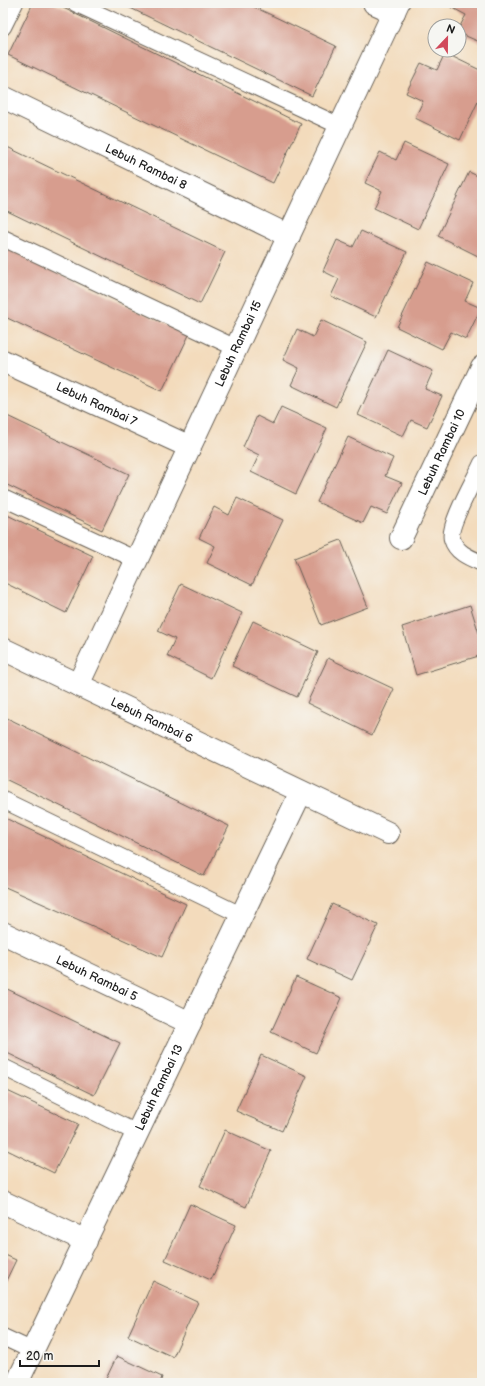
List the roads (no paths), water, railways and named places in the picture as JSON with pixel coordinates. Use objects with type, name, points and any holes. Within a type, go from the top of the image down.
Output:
[{"type":"street","points":[[374,3],[396,8]]},
{"type":"street","name":"Lebuh Rambai 15","points":[[78,685],[396,8]]},
{"type":"street","name":"Lebuh Rambai 8","points":[[3,98],[289,236]]},
{"type":"street","name":"Lebuh Rambai 7","points":[[3,361],[190,447]]},
{"type":"street","name":"Lebuh Rambai 10","points":[[401,538],[482,367]]},
{"type":"street","name":"Lebuh Rambai 6","points":[[3,649],[388,834]]},
{"type":"street","name":"Lebuh Rambai 13","points":[[17,1383],[301,792]]},
{"type":"street","name":"Lebuh Rambai 5","points":[[3,933],[190,1023]]},
{"type":"street","points":[[3,1202],[86,1241]]},
{"type":"lane","points":[[3,27],[15,3]]},
{"type":"lane","points":[[75,3],[340,126]]},
{"type":"lane","points":[[3,238],[236,348]]},
{"type":"lane","points":[[482,463],[452,525],[451,538],[456,548],[464,555],[482,563]]},
{"type":"lane","points":[[3,498],[137,560]]},
{"type":"lane","points":[[3,800],[241,915]]},
{"type":"lane","points":[[3,1067],[138,1133]]},
{"type":"lane","points":[[3,1337],[33,1351]]}]
